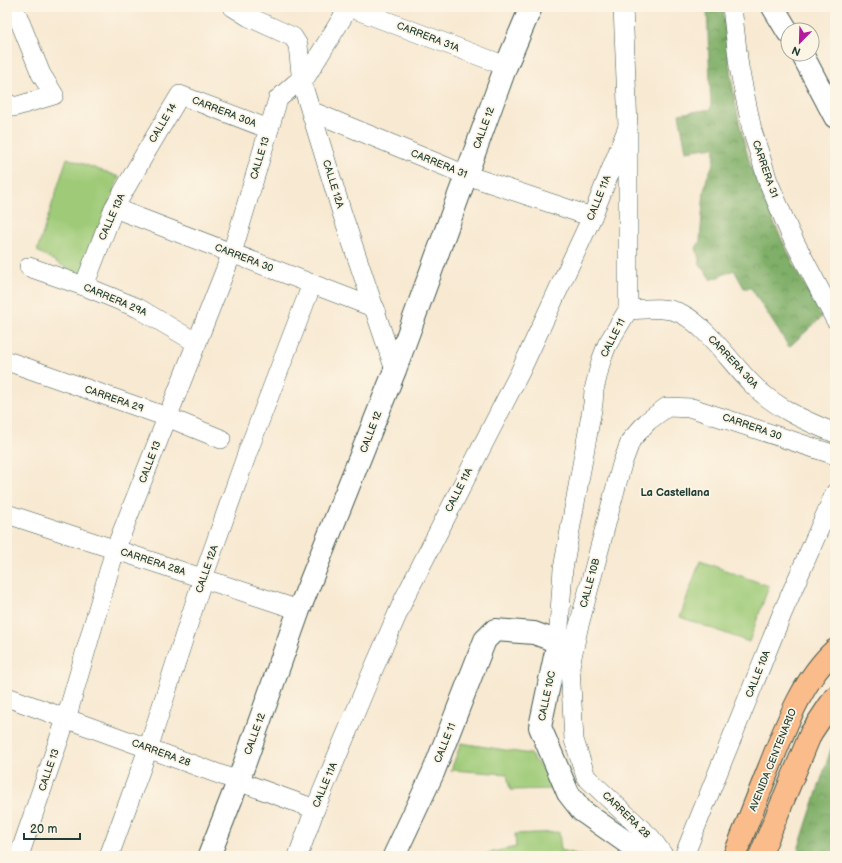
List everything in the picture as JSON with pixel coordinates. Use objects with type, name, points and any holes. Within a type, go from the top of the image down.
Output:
[{"type":"main road","name":"AVENIDA CENTENARIO","points":[[734,856],[788,720],[805,688],[835,650]]},
{"type":"main road","points":[[760,856],[811,733],[835,697]]},
{"type":"street","points":[[7,103],[14,107],[54,95],[41,74],[14,7]]},
{"type":"street","points":[[233,7],[249,17],[293,37],[298,45],[302,83]]},
{"type":"street","points":[[302,83],[349,7]]},
{"type":"street","name":"CARRERA 31A","points":[[349,7],[506,66]]},
{"type":"street","name":"CALLE 12","points":[[209,856],[238,782],[299,610],[396,370],[506,66],[531,7]]},
{"type":"street","name":"CALLE 11","points":[[394,856],[433,773],[485,640],[495,630],[534,633],[558,642],[563,569],[593,404],[594,390],[601,361],[607,345],[628,310],[628,127],[623,7]]},
{"type":"street","name":"CARRERA 31","points":[[732,7],[739,67],[752,130],[768,181],[790,233],[835,318]]},
{"type":"street","points":[[773,7],[782,22]]},
{"type":"street","points":[[806,62],[835,117]]},
{"type":"street","name":"CALLE 13","points":[[19,856],[66,719],[115,550],[232,254],[278,99],[296,83],[302,83]]},
{"type":"street","name":"CALLE 12A","points":[[302,83],[342,214],[396,370]]},
{"type":"street","name":"CARRERA 30A","points":[[180,95],[269,129]]},
{"type":"street","name":"CALLE 14","points":[[146,152],[180,95]]},
{"type":"street","name":"CARRERA 31","points":[[311,111],[466,175],[592,217]]},
{"type":"street","name":"CALLE 11A","points":[[298,856],[315,809],[404,599],[520,372],[592,217],[628,127]]},
{"type":"street","name":"CALLE 13A","points":[[84,286],[114,208],[146,152]]},
{"type":"street","name":"CARRERA 30","points":[[114,208],[375,308]]},
{"type":"street","name":"CARRERA 29A","points":[[29,267],[84,286],[138,308],[197,343]]},
{"type":"street","name":"CALLE 12A","points":[[109,856],[148,749],[203,578],[248,451],[312,284]]},
{"type":"street","name":"CARRERA 30A","points":[[628,310],[658,309],[682,314],[705,332],[752,384],[771,401],[795,415],[835,433]]},
{"type":"street","name":"CARRERA 29","points":[[7,361],[168,417],[221,439]]},
{"type":"street","name":"CARRERA 30","points":[[667,407],[692,408],[835,455]]},
{"type":"street","name":"CALLE 10B","points":[[586,777],[574,740],[570,666],[578,629],[622,464],[631,440],[648,421],[667,407]]},
{"type":"street","name":"CALLE 10A","points":[[684,856],[782,614],[835,493]]},
{"type":"street","name":"CARRERA 28A","points":[[7,514],[299,610]]},
{"type":"street","name":"CALLE 10C","points":[[558,642],[540,727],[568,793]]},
{"type":"street","name":"CARRERA 28","points":[[7,697],[315,809]]},
{"type":"street","name":"CARRERA 28","points":[[586,777],[651,838],[664,856]]},
{"type":"street","name":"CARRERA 28","points":[[568,793],[582,811],[646,856]]},
{"type":"green space","points":[[707,7],[723,7],[729,65],[739,122],[750,164],[783,241],[822,317],[789,347],[751,288],[744,288],[734,270],[711,280],[700,264],[696,248],[700,241],[704,191],[707,178],[714,162],[715,147],[686,151],[679,114],[711,109]]},
{"type":"green space","points":[[67,158],[119,177],[82,277],[37,251]]},
{"type":"green space","points":[[700,561],[769,586],[749,642],[680,617]]},
{"type":"green space","points":[[835,737],[835,856],[796,856]]},
{"type":"green space","points":[[461,743],[530,754],[559,789],[510,790],[507,774],[451,770]]},
{"type":"green space","points":[[559,832],[561,850],[583,856],[483,856],[488,853],[516,847],[515,834]]},
{"type":"district","name":"La Castellana","points":[[675,492]]}]
